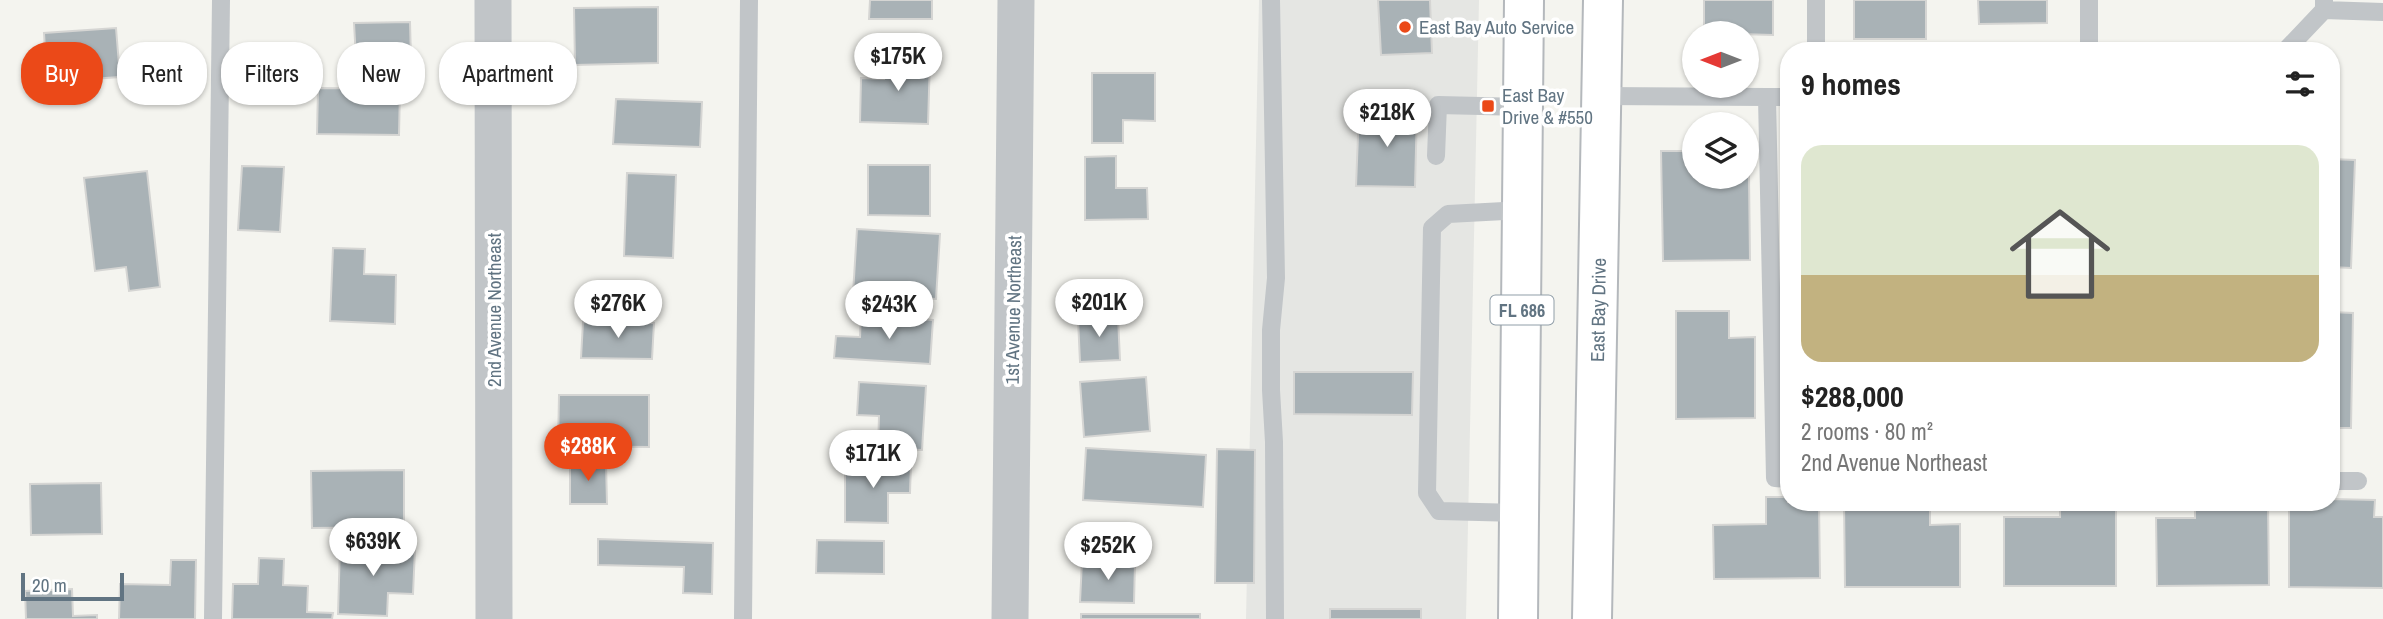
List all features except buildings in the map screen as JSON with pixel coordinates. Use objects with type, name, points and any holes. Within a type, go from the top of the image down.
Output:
[{"type":"main road","name":"FL 686","points":[[1518,619],[1524,0]]},
{"type":"main road","name":"East Bay Drive","points":[[1592,619],[1603,0]]},
{"type":"street","name":"2nd Avenue Northeast","points":[[493,0],[494,619]]},
{"type":"street","name":"1st Avenue Northeast","points":[[1010,619],[1016,0]]},
{"type":"lane","points":[[213,619],[221,0]]},
{"type":"lane","points":[[743,619],[749,0]]},
{"type":"lane","points":[[1271,0],[1276,278],[1271,330],[1271,390],[1276,619]]},
{"type":"lane","points":[[1816,0],[1816,42]]},
{"type":"lane","points":[[2089,0],[2090,42]]},
{"type":"lane","points":[[2293,42],[2324,5],[2383,12]]},
{"type":"lane","points":[[1602,96],[1780,97]]},
{"type":"lane","points":[[1767,97],[1775,478],[1780,478]]},
{"type":"lane","points":[[1436,156],[1437,105],[1524,107]]},
{"type":"lane","points":[[1519,513],[1439,511],[1427,493],[1432,228],[1448,214],[1523,210]]},
{"type":"lane","points":[[2340,481],[2358,481]]},
{"type":"shaded area","points":[[1259,0],[1479,0],[1466,619],[1246,619]]},
{"type":"place","name":"East Bay Auto Service","points":[[1405,27]]},
{"type":"place","name":"East Bay Drive & #550","points":[[1488,106]]}]
